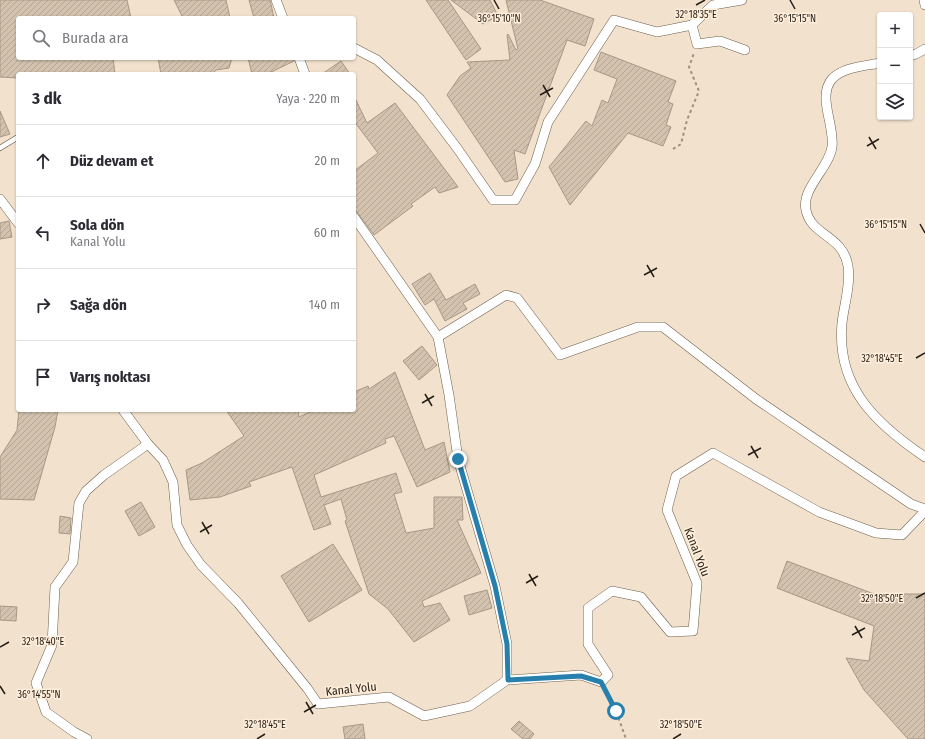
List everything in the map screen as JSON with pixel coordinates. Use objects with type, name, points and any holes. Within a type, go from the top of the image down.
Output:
[{"type":"street","points":[[276,0],[282,16]]},
{"type":"street","points":[[356,49],[377,60],[420,99],[457,148],[493,200],[515,200],[535,164],[548,122],[614,20],[657,32],[692,25],[713,5],[742,0]]},
{"type":"street","points":[[924,0],[925,5]]},
{"type":"street","points":[[692,25],[697,44],[720,41],[745,50]]},
{"type":"street","points":[[913,55],[925,49]]},
{"type":"street","points":[[300,60],[304,72]]},
{"type":"street","points":[[877,63],[839,73],[828,84],[826,101],[832,136],[832,146],[826,163],[807,196],[806,210],[814,226],[837,243],[846,258],[849,275],[841,339],[845,366],[850,381],[879,422],[892,434],[925,457]]},
{"type":"street","points":[[0,199],[16,220]]},
{"type":"street","points":[[356,220],[438,337],[450,395],[458,459],[495,586],[507,644],[508,680],[581,676],[601,682]]},
{"type":"street","points":[[438,337],[506,295],[517,298],[560,355],[638,327],[663,327],[756,399],[911,504],[925,510]]},
{"type":"street","name":"Kanal Yolu","points":[[124,412],[162,460],[173,482],[176,526],[187,545],[201,565],[238,603],[307,688],[318,704],[389,697],[424,716],[470,706],[508,680]]},
{"type":"street","points":[[87,739],[74,732],[46,712],[36,683],[52,645],[55,587],[73,562],[79,503],[86,491],[104,475],[148,444]]},
{"type":"street","name":"Kanal Yolu","points":[[601,682],[608,675],[588,644],[588,608],[612,591],[641,597],[670,632],[692,631],[697,583],[667,510],[676,476],[713,453],[819,512],[876,533],[902,535],[925,510]]},
{"type":"lane","points":[[0,148],[16,138]]},
{"type":"path","points":[[673,150],[681,144],[687,120],[699,92],[689,67],[697,44]]},
{"type":"path","points":[[601,682],[616,711],[626,739]]},
{"type":"building","points":[[0,0],[127,0],[131,16],[16,16],[16,60],[113,60],[115,72],[16,72],[16,78],[0,77]]},
{"type":"building","points":[[174,0],[226,0],[230,16],[182,16]]},
{"type":"building","points":[[249,0],[270,0],[274,16],[253,16]]},
{"type":"building","points":[[426,0],[448,0],[481,49],[466,60]]},
{"type":"building","points":[[451,0],[490,0],[498,16],[483,24]]},
{"type":"building","points":[[506,0],[540,0],[594,19],[585,46],[567,40],[525,154],[514,150],[518,179],[505,182],[447,95],[460,76],[471,68],[467,62],[510,60],[508,34],[516,50],[518,49]]},
{"type":"building","points":[[601,52],[676,81],[668,102],[673,104],[666,125],[671,127],[663,146],[628,133],[570,205],[549,167],[586,121],[592,126],[602,100],[608,103],[617,79],[594,70]]},
{"type":"building","points":[[158,60],[231,60],[229,68],[216,70],[214,72],[161,72]]},
{"type":"building","points":[[248,60],[294,61],[271,72],[252,72]]},
{"type":"building","points":[[341,61],[349,72],[325,72]]},
{"type":"building","points":[[356,100],[367,123],[395,103],[458,187],[439,193],[435,187],[411,204],[413,206],[374,235],[356,211],[356,170],[378,153],[356,124]]},
{"type":"building","points":[[0,111],[10,134],[0,137]]},
{"type":"building","points":[[9,221],[12,237],[0,239],[0,223]]},
{"type":"building","points":[[430,273],[446,300],[475,284],[480,294],[463,303],[467,309],[445,321],[434,299],[425,305],[412,284]]},
{"type":"building","points":[[422,346],[437,365],[419,380],[403,361]]},
{"type":"building","points":[[395,372],[425,450],[444,442],[450,472],[417,487],[394,436],[385,439],[386,443],[314,475],[321,497],[396,473],[402,492],[394,494],[406,533],[434,528],[434,497],[462,497],[463,520],[457,520],[481,573],[422,601],[424,607],[440,603],[450,620],[414,642],[388,609],[369,594],[345,521],[347,520],[341,499],[324,505],[331,524],[314,530],[292,467],[249,482],[251,486],[220,497],[190,500],[186,470],[202,463],[244,436],[227,412],[298,412],[299,417],[310,412],[356,412],[356,391],[368,386],[369,389]]},
{"type":"building","points":[[19,412],[58,412],[55,427],[34,500],[0,499],[0,457],[17,430]]},
{"type":"building","points":[[141,502],[155,527],[139,536],[125,511]]},
{"type":"building","points":[[60,516],[71,518],[70,534],[59,533]]},
{"type":"building","points":[[333,544],[362,590],[309,622],[281,576]]},
{"type":"building","points":[[787,561],[874,594],[925,594],[925,739],[908,739],[864,690],[846,658],[869,661],[874,626],[777,588]]},
{"type":"building","points":[[487,590],[492,608],[469,615],[464,596]]},
{"type":"building","points":[[0,606],[17,607],[16,621],[0,620]]},
{"type":"building","points":[[519,721],[534,734],[530,739],[523,739],[511,729]]},
{"type":"building","points":[[363,724],[365,739],[345,739],[343,727]]},
{"type":"route","points":[[458,459],[495,586],[507,644],[508,680],[581,676],[601,682],[616,711]]}]
